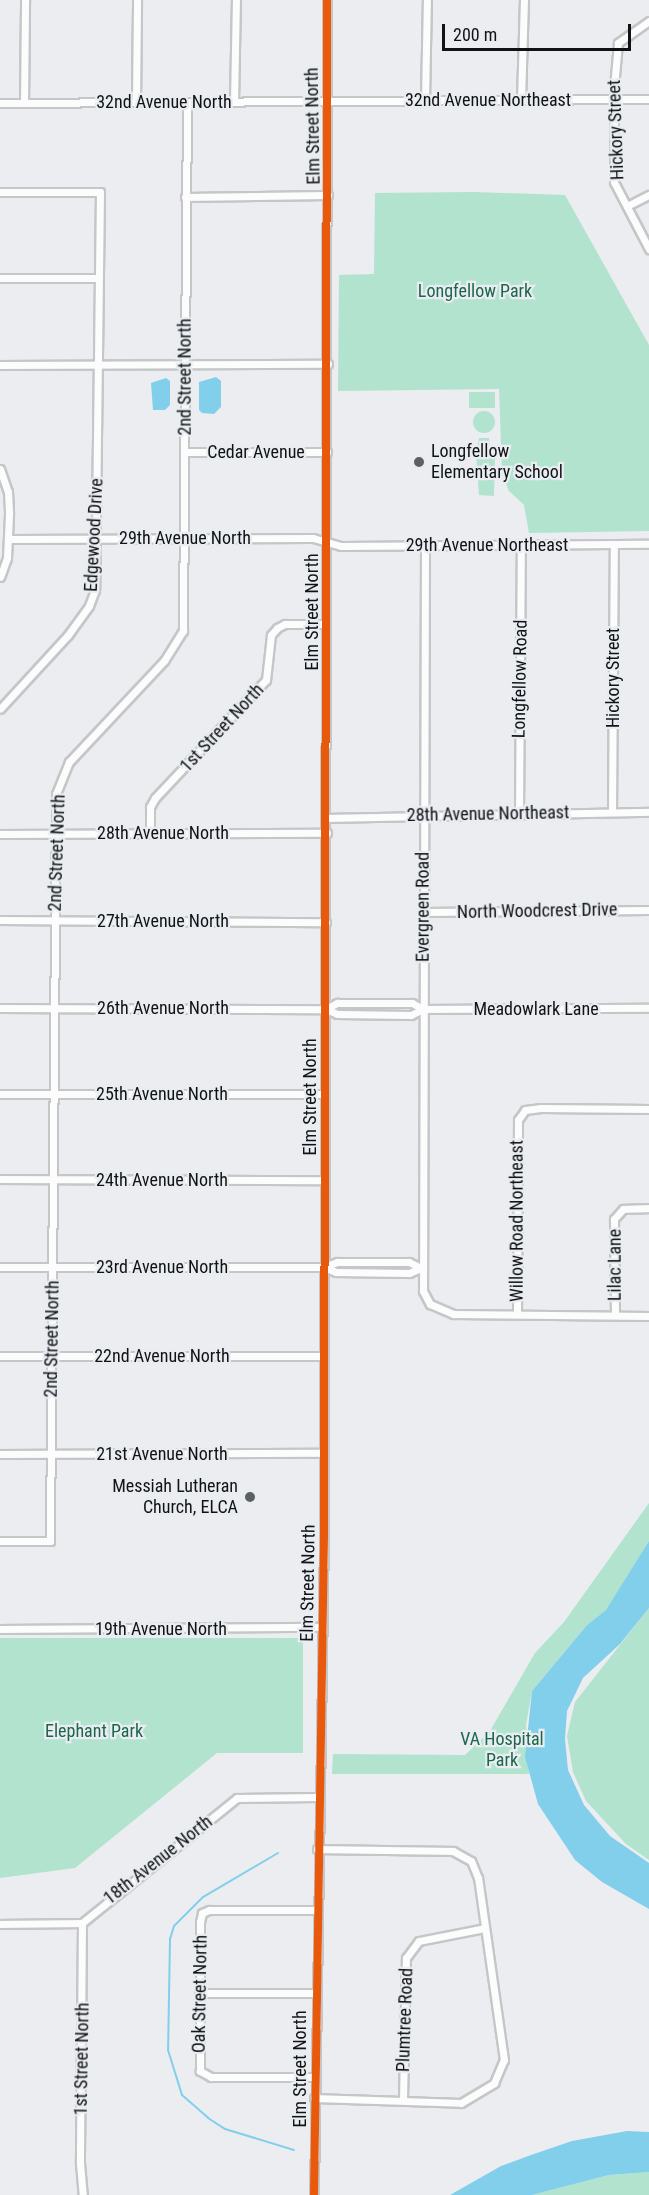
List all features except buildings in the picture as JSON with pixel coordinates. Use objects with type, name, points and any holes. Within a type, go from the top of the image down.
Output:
[{"type":"street","points":[[24,0],[24,103]]},
{"type":"street","points":[[135,102],[137,0]]},
{"type":"street","points":[[234,102],[236,0]]},
{"type":"street","name":"Elm Street North","points":[[314,2195],[317,1797],[324,1453],[327,0]]},
{"type":"street","points":[[425,100],[427,0]]},
{"type":"street","points":[[521,100],[524,0]]},
{"type":"street","name":"Hickory Street","points":[[649,21],[618,43],[614,99],[614,182],[649,249]]},
{"type":"street","name":"32nd Avenue Northeast","points":[[327,101],[649,99]]},
{"type":"street","name":"32nd Avenue North","points":[[0,103],[327,101]]},
{"type":"street","name":"2nd Street North","points":[[0,1541],[50,1541],[56,794],[69,762],[164,661],[183,631],[187,102]]},
{"type":"street","name":"Edgewood Drive","points":[[0,192],[100,192],[95,590],[89,606],[0,709]]},
{"type":"street","points":[[185,197],[328,195]]},
{"type":"street","points":[[627,206],[649,195]]},
{"type":"street","points":[[0,278],[98,278]]},
{"type":"street","points":[[0,365],[328,364]]},
{"type":"street","name":"Cedar Avenue","points":[[184,452],[327,452]]},
{"type":"street","points":[[0,469],[8,492],[8,539],[0,577]]},
{"type":"street","name":"29th Avenue North","points":[[8,539],[313,538],[327,542]]},
{"type":"street","name":"29th Avenue Northeast","points":[[327,542],[341,546],[649,544]]},
{"type":"street","name":"Hickory Street","points":[[612,812],[614,544]]},
{"type":"street","name":"Longfellow Road","points":[[519,813],[521,545]]},
{"type":"street","name":"Evergreen Road","points":[[425,546],[421,1268],[425,1298],[442,1311],[649,1316]]},
{"type":"street","name":"1st Street North","points":[[150,833],[150,807],[155,798],[266,680],[271,635],[285,624],[327,624]]},
{"type":"street","name":"28th Avenue Northeast","points":[[327,818],[422,814],[649,813]]},
{"type":"street","name":"28th Avenue North","points":[[0,834],[327,833]]},
{"type":"street","name":"North Woodcrest Drive","points":[[424,912],[649,910]]},
{"type":"street","name":"27th Avenue North","points":[[0,921],[326,922]]},
{"type":"street","name":"Meadowlark Lane","points":[[326,1009],[337,1003],[412,1003],[423,1009]]},
{"type":"street","name":"26th Avenue North","points":[[0,1008],[326,1009]]},
{"type":"street","name":"Meadowlark Lane","points":[[326,1009],[337,1014],[400,1015],[423,1009],[649,1008]]},
{"type":"street","name":"25th Avenue North","points":[[0,1094],[325,1094]]},
{"type":"street","name":"Willow Road Northeast","points":[[517,1313],[518,1120],[525,1110],[541,1108],[649,1109]]},
{"type":"street","name":"24th Avenue North","points":[[0,1179],[325,1180]]},
{"type":"street","name":"Lilac Lane","points":[[615,1315],[614,1219],[623,1209],[649,1208]]},
{"type":"street","points":[[324,1267],[337,1262],[399,1262],[421,1268]]},
{"type":"street","name":"23rd Avenue North","points":[[0,1267],[324,1267]]},
{"type":"street","points":[[324,1267],[336,1272],[409,1273],[421,1268]]},
{"type":"street","name":"22nd Avenue North","points":[[0,1356],[324,1356]]},
{"type":"street","name":"21st Avenue North","points":[[0,1454],[324,1453]]},
{"type":"street","name":"19th Avenue North","points":[[0,1629],[322,1627]]},
{"type":"street","name":"18th Avenue North","points":[[82,1923],[231,1802],[244,1797],[317,1797]]},
{"type":"street","points":[[315,2098],[403,2099],[461,2103],[484,2092],[500,2072],[503,2045],[476,1869],[464,1855],[442,1850],[317,1849]]},
{"type":"street","name":"Oak Street North","points":[[314,2077],[202,2074],[200,1993],[202,1913],[316,1910]]},
{"type":"street","points":[[0,1924],[82,1923]]},
{"type":"street","name":"1st Street North","points":[[82,1923],[80,2163],[83,2195]]},
{"type":"street","name":"Plumtree Road","points":[[403,2099],[406,1958],[419,1941],[486,1928]]},
{"type":"street","points":[[200,1993],[315,1994]]},
{"type":"green space","name":"Longfellow Park","points":[[474,192],[565,195],[649,345],[649,531],[529,533],[524,505],[509,491],[502,474],[499,389],[338,391],[339,275],[374,274],[375,193]]},
{"type":"green space","points":[[469,392],[495,392],[495,408],[469,408]]},
{"type":"green space","points":[[484,411],[492,414],[495,422],[492,430],[484,433],[476,430],[473,422],[476,414]]},
{"type":"green space","points":[[479,438],[489,438],[490,451],[495,451],[494,496],[479,495],[476,454]]},
{"type":"green space","name":"VA Hospital Park","points":[[649,1503],[649,1541],[623,1585],[606,1610],[587,1625],[532,1691],[526,1725],[529,1774],[332,1774],[333,1754],[465,1755],[490,1731],[535,1653],[564,1622]]},
{"type":"green space","points":[[649,1608],[649,1860],[626,1844],[586,1801],[573,1772],[567,1736],[575,1702]]},
{"type":"green space","name":"Elephant Park","points":[[0,1638],[303,1638],[303,1753],[217,1753],[75,1868],[0,1878]]},
{"type":"green space","points":[[649,2172],[649,2195],[532,2195],[609,2175]]},
{"type":"water","points":[[216,377],[221,381],[221,407],[214,414],[202,413],[199,410],[199,382]]},
{"type":"water","points":[[166,378],[170,381],[170,405],[165,410],[153,410],[151,383]]},
{"type":"water","points":[[649,1541],[649,1608],[620,1644],[583,1678],[567,1711],[565,1739],[568,1770],[584,1805],[610,1836],[649,1863],[649,1909],[602,1882],[575,1860],[538,1804],[525,1757],[532,1691],[587,1625],[606,1610]]},
{"type":"water","points":[[627,2131],[649,2132],[649,2172],[609,2175],[532,2195],[450,2195],[501,2166],[531,2155],[572,2141]]},
{"type":"waterway","points":[[278,1853],[203,1897],[174,1926],[170,1939],[168,2050],[182,2095],[208,2118],[225,2129],[294,2150]]},
{"type":"cycle path","points":[[314,2195],[324,1537],[327,0]]},
{"type":"place","name":"Longfellow Elementary School","points":[[419,462]]},
{"type":"place","name":"Messiah Lutheran Church, ELCA","points":[[250,1497]]}]
